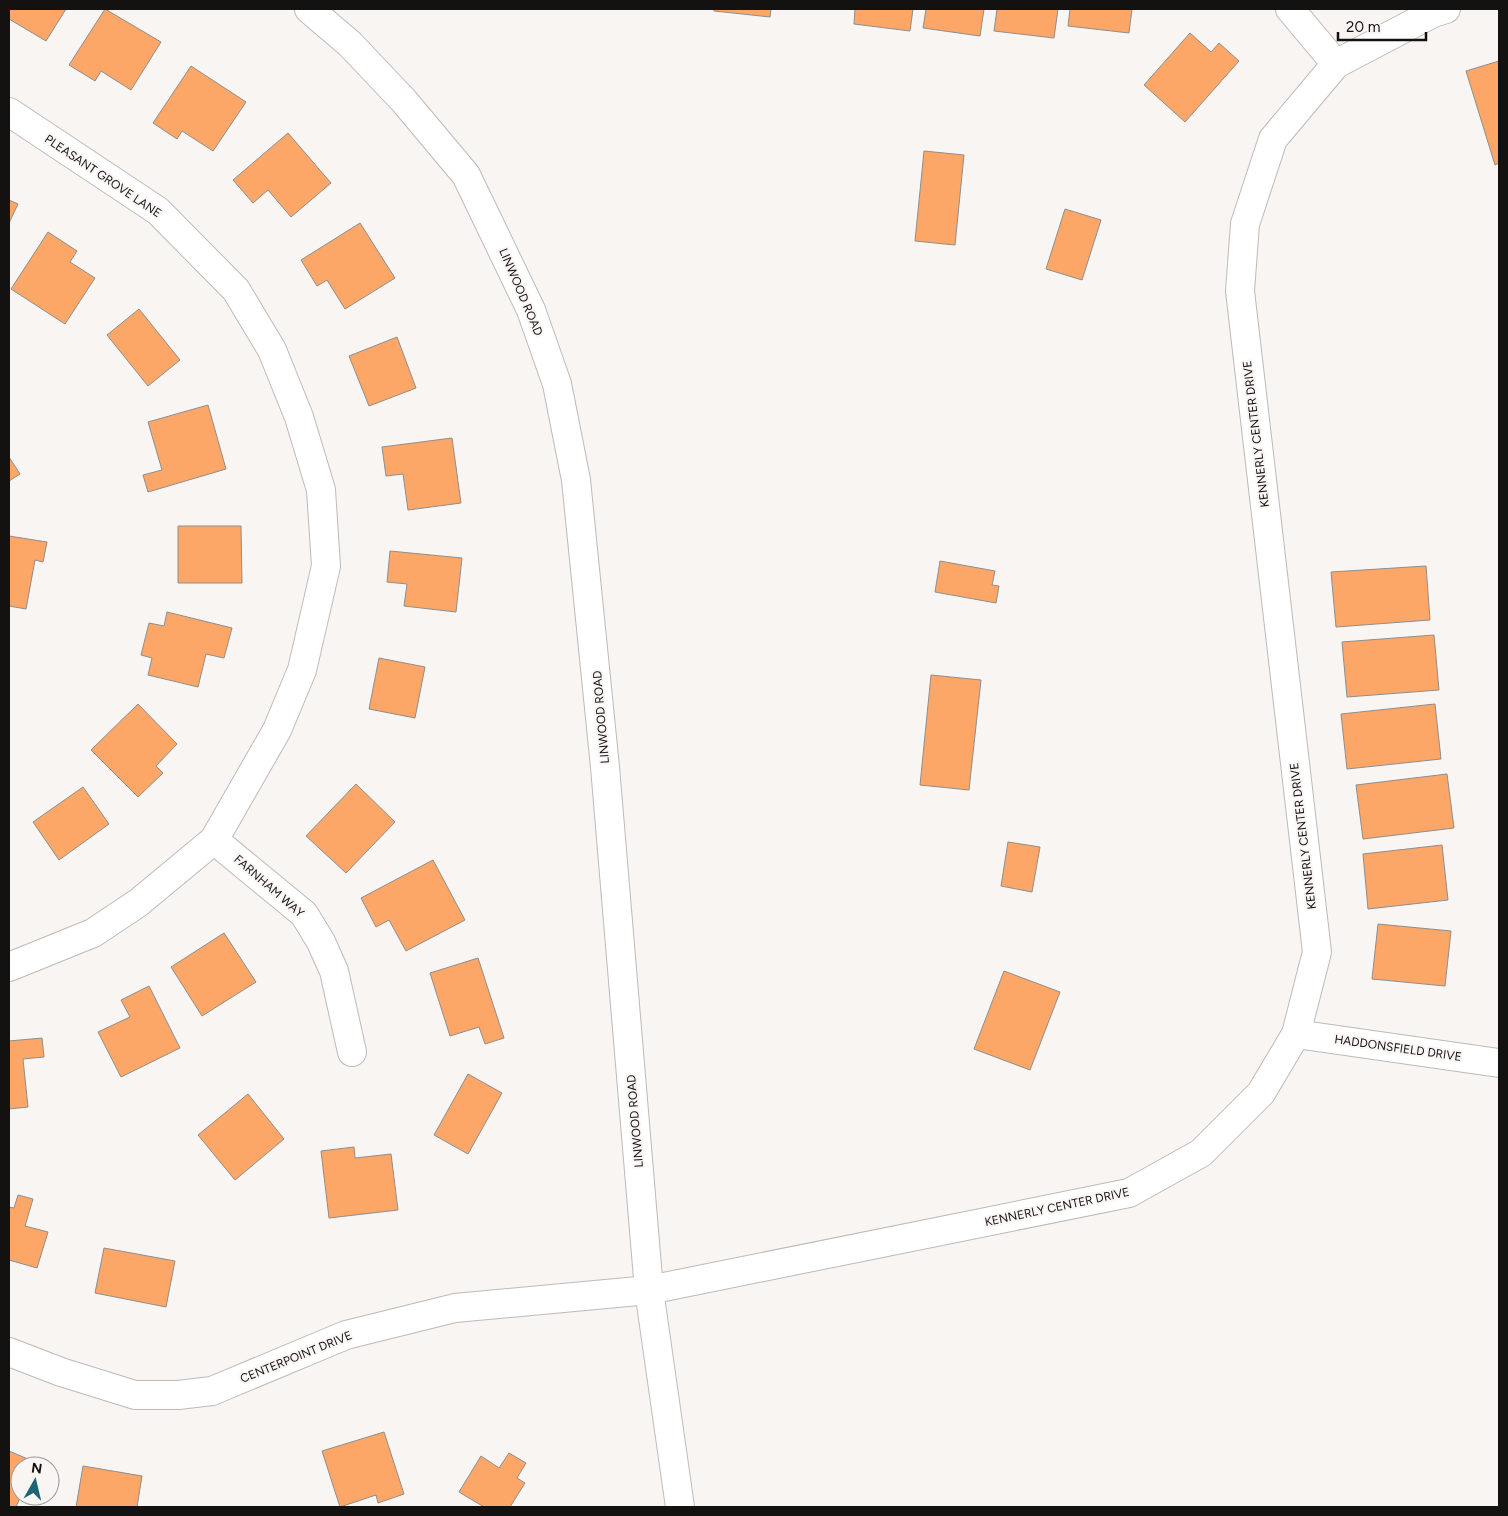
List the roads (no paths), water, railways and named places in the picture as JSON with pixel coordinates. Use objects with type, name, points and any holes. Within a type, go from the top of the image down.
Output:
[{"type":"street","name":"LINWOOD ROAD","points":[[309,9],[350,44],[404,101],[466,175],[532,310],[557,384],[576,480],[598,685],[649,1290],[680,1507]]},
{"type":"street","points":[[1290,9],[1336,64]]},
{"type":"street","name":"KENNERLY CENTER DRIVE","points":[[649,1290],[1129,1193],[1202,1153],[1261,1093],[1296,1034],[1317,952],[1240,291],[1244,224],[1272,139],[1336,64],[1433,13],[1446,9]]},
{"type":"street","name":"PLEASANT GROVE LANE","points":[[9,112],[158,211],[236,290],[272,350],[299,417],[321,490],[326,566],[302,670],[277,730],[214,840],[138,903],[92,933],[9,967]]},
{"type":"street","name":"FARNHAM WAY","points":[[214,840],[304,914],[321,942],[334,971],[352,1052]]},
{"type":"street","name":"HADDONSFIELD DRIVE","points":[[1296,1034],[1499,1063]]},
{"type":"street","name":"CENTERPOINT DRIVE","points":[[9,1352],[61,1372],[135,1395],[178,1395],[212,1391],[346,1335],[455,1308],[649,1290]]}]
